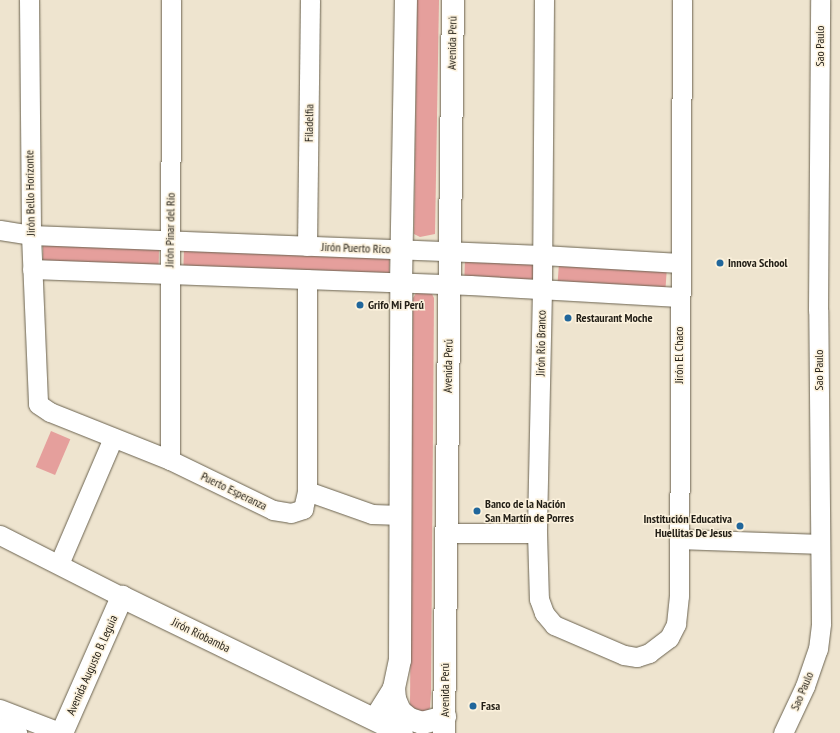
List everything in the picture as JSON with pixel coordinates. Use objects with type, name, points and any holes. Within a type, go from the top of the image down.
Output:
[{"type":"main road","points":[[406,0],[401,284],[400,660],[394,688],[395,699],[400,711],[410,719],[444,725]]},
{"type":"main road","name":"Avenida Perú","points":[[444,725],[448,284],[453,0]]},
{"type":"main road","name":"Jirón Riobamba","points":[[122,597],[402,733]]},
{"type":"main road","name":"Avenida Augusto B. Leguia","points":[[62,733],[122,597]]},
{"type":"main road","points":[[375,719],[394,688]]},
{"type":"street","name":"Jirón Bello Horizonte","points":[[29,0],[31,234],[36,386]]},
{"type":"street","name":"Jirón Pinar del Río","points":[[170,460],[171,0]]},
{"type":"street","name":"Filadelfia","points":[[307,246],[310,0]]},
{"type":"street","name":"Jirón Río Branco","points":[[544,0],[542,289],[537,533],[539,599],[544,613],[554,625],[607,648]]},
{"type":"street","name":"Jirón El Chaco","points":[[607,648],[636,657],[649,653],[670,636],[676,624],[679,596],[679,297],[682,0]]},
{"type":"street","name":"Sao Paulo","points":[[783,733],[805,686],[818,649],[821,623],[820,0]]},
{"type":"street","name":"Jirón Puerto Rico","points":[[0,230],[31,234],[542,255],[680,263]]},
{"type":"street","points":[[32,269],[401,284],[448,284],[679,297]]},
{"type":"street","name":"Puerto Esperanza","points":[[36,386],[38,404],[50,412],[170,460],[272,510],[290,513],[303,509],[307,491],[306,279]]},
{"type":"street","points":[[59,564],[113,438]]},
{"type":"street","points":[[307,491],[372,514],[401,515]]},
{"type":"street","points":[[445,533],[537,533]]},
{"type":"street","name":"Jirón Riobamba","points":[[0,536],[59,564],[122,597]]},
{"type":"street","points":[[679,539],[820,544]]},
{"type":"street","points":[[0,709],[62,733]]},
{"type":"street","points":[[0,728],[18,733]]},
{"type":"shaded area","points":[[417,0],[439,0],[435,234],[420,237],[414,234]]},
{"type":"shaded area","points":[[43,245],[159,247],[159,266],[43,264]]},
{"type":"shaded area","points":[[184,249],[390,256],[389,273],[183,266]]},
{"type":"shaded area","points":[[465,259],[535,261],[534,284],[464,282]]},
{"type":"shaded area","points":[[559,263],[667,271],[665,288],[558,281]]},
{"type":"shaded area","points":[[421,292],[432,294],[434,298],[431,693],[430,708],[426,713],[410,709],[413,298],[416,293]]},
{"type":"shaded area","points":[[51,431],[70,439],[55,475],[36,467]]},
{"type":"place","name":"Innova School","points":[[720,263]]},
{"type":"place","name":"Grifo Mi Perú","points":[[360,305]]},
{"type":"place","name":"Restaurant Moche","points":[[568,318]]},
{"type":"place","name":"Banco de la Nación San Martín de Porres","points":[[477,511]]},
{"type":"place","name":"Institución Educativa Huellitas De Jesus","points":[[740,526]]},
{"type":"place","name":"Fasa","points":[[473,706]]}]
